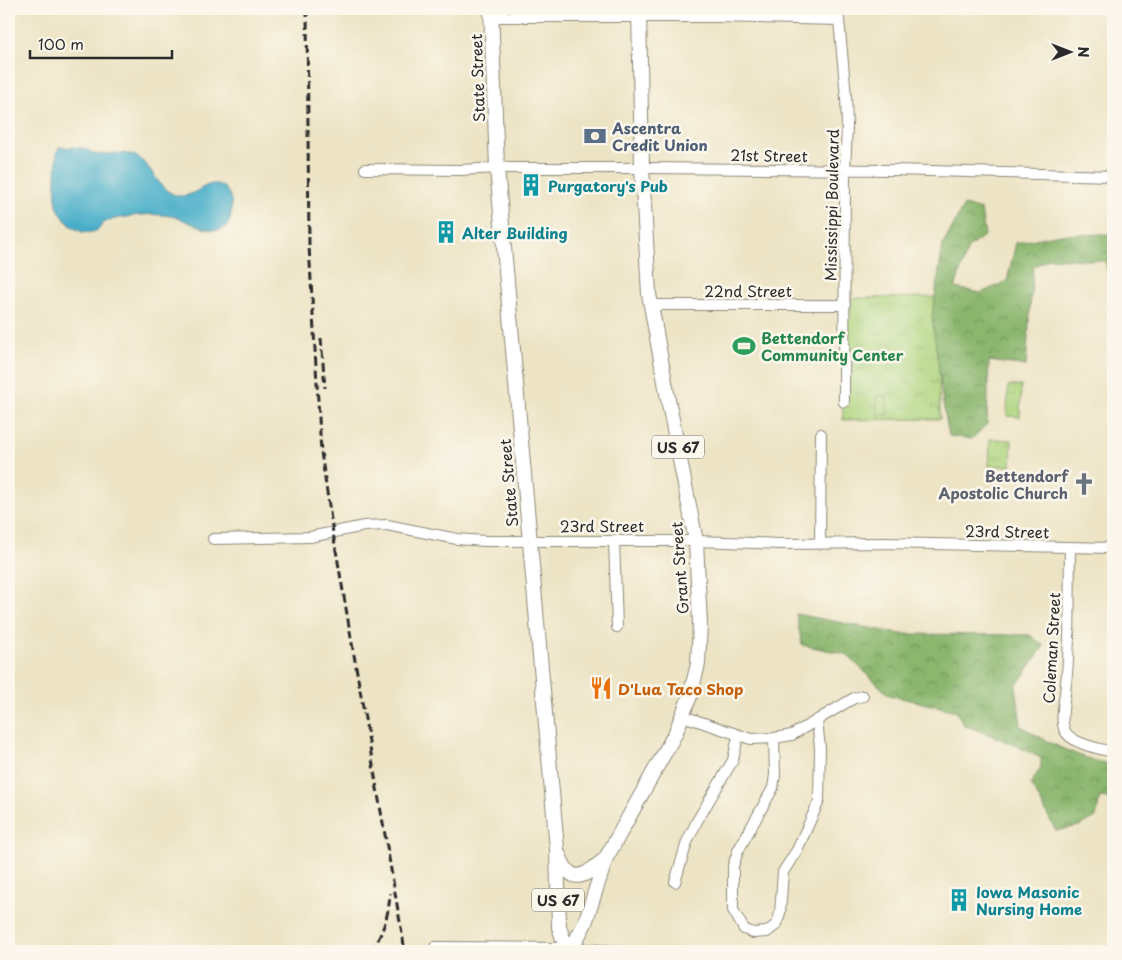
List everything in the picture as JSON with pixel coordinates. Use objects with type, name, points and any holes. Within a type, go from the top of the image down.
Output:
[{"type":"main road","name":"State Street","points":[[491,13],[497,168],[557,849],[559,927],[569,950]]},
{"type":"main road","name":"Grant Street","points":[[569,950],[583,928],[606,858],[683,716],[694,684],[699,649],[700,624],[696,541],[651,305],[642,168],[639,13]]},
{"type":"main road","points":[[557,849],[566,868],[572,875],[586,875],[606,858]]},
{"type":"street","name":"Mississippi Boulevard","points":[[838,9],[846,96],[844,402]]},
{"type":"street","points":[[491,13],[639,13],[838,20]]},
{"type":"street","name":"21st Street","points":[[365,169],[642,168],[893,170],[1113,176]]},
{"type":"street","name":"22nd Street","points":[[651,305],[845,305]]},
{"type":"street","points":[[820,544],[821,434]]},
{"type":"street","name":"23rd Street","points":[[213,539],[310,537],[364,526],[387,525],[457,539],[485,541],[614,540],[781,544],[885,543],[1113,548]]},
{"type":"street","points":[[614,540],[617,627]]},
{"type":"street","name":"Coleman Street","points":[[1070,547],[1068,667],[1063,714],[1065,731],[1079,742],[1113,752]]},
{"type":"street","points":[[683,716],[738,736],[751,739],[774,738],[792,736],[854,698],[863,696]]},
{"type":"street","points":[[774,738],[775,775],[773,788],[738,851],[733,866],[733,910],[744,929],[753,933],[767,932],[777,924],[780,913],[783,872],[797,850],[819,801],[820,748],[816,721]]},
{"type":"street","points":[[675,882],[687,842],[697,821],[733,760],[738,736]]},
{"type":"street","points":[[435,947],[619,951]]},
{"type":"green space","points":[[964,205],[981,210],[985,235],[968,248],[955,288],[981,293],[1007,281],[1016,243],[1055,235],[1113,234],[1113,296],[1105,261],[1049,258],[1033,267],[1026,366],[989,361],[987,424],[972,439],[949,436],[932,316],[943,245]]},
{"type":"green space","points":[[938,297],[940,419],[843,420],[842,312],[850,312],[850,298]]},
{"type":"green space","points":[[1008,386],[1021,386],[1020,417],[1007,416]]},
{"type":"green space","points":[[886,395],[888,415],[878,416],[876,396]]},
{"type":"green space","points":[[990,439],[1012,440],[1011,466],[989,466]]},
{"type":"green space","points":[[796,614],[901,634],[1030,635],[1044,646],[1016,686],[1021,726],[1065,750],[1113,765],[1113,799],[1100,797],[1096,817],[1079,826],[1056,831],[1031,784],[1041,767],[1041,758],[1008,742],[964,725],[956,711],[889,695],[846,654],[802,645]]},
{"type":"water","points":[[59,147],[82,148],[95,154],[124,153],[133,155],[146,164],[166,190],[181,196],[193,193],[211,184],[222,186],[228,192],[232,205],[228,223],[223,229],[216,230],[175,217],[144,215],[110,220],[92,232],[80,231],[71,226],[57,205],[56,179],[57,152]]},
{"type":"railway","points":[[307,9],[309,246],[321,452],[333,533],[405,951]]},
{"type":"railway","points":[[321,338],[325,388]]},
{"type":"railway","points":[[372,951],[385,923],[390,893]]},
{"type":"place","name":"Ascentra Credit Union","points":[[595,136]]},
{"type":"place","name":"Purgatory's Pub","points":[[531,185]]},
{"type":"place","name":"Alter Building","points":[[446,232]]},
{"type":"place","name":"Bettendorf Community Center","points":[[744,346]]},
{"type":"place","name":"Bettendorf Apostolic Church","points":[[1084,484]]},
{"type":"place","name":"D'Lua Taco Shop","points":[[601,688]]},
{"type":"place","name":"Iowa Masonic Nursing Home","points":[[959,900]]}]
